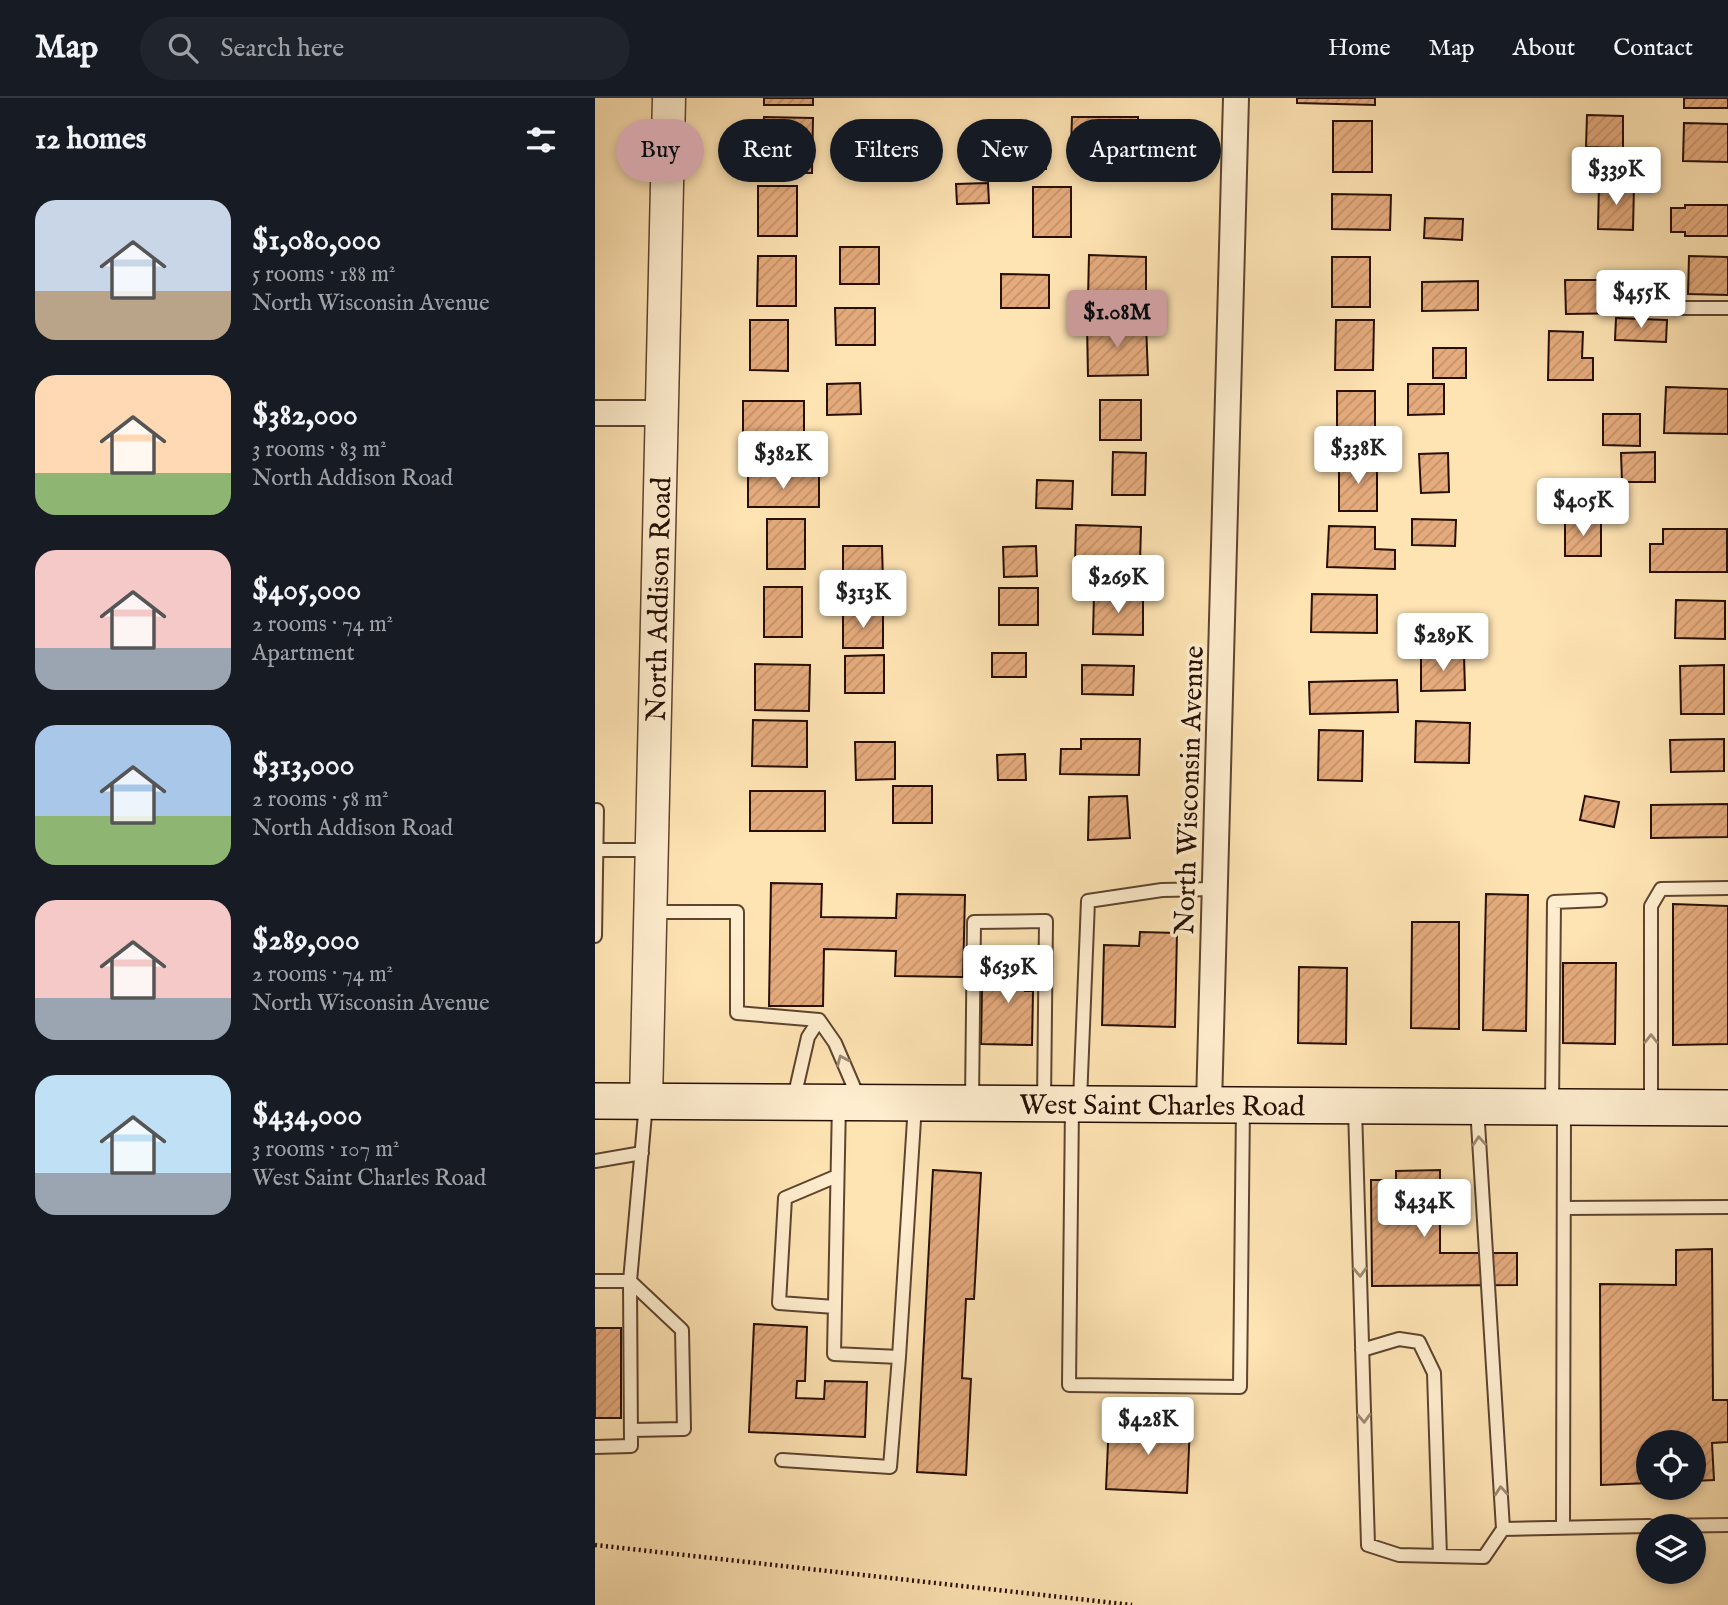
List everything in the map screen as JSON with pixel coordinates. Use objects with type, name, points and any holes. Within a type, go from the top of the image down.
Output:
[{"type":"main road","name":"West Saint Charles Road","points":[[595,1101],[1728,1108]]},
{"type":"street","name":"North Addison Road","points":[[646,1101],[669,98]]},
{"type":"street","name":"North Wisconsin Avenue","points":[[1226,1105],[1215,889],[1237,98]]},
{"type":"street","points":[[595,413],[661,413]]},
{"type":"lane","points":[[1681,308],[1728,308]]},
{"type":"lane","points":[[595,936],[597,810]]},
{"type":"lane","points":[[596,850],[652,850]]},
{"type":"lane","points":[[1651,1107],[1651,906],[1661,890],[1728,888]]},
{"type":"lane","points":[[1065,1104],[1088,901],[1162,890],[1215,889]]},
{"type":"lane","points":[[1563,1528],[1564,1208],[1558,1107],[1553,902],[1600,900]]},
{"type":"lane","points":[[650,912],[737,912],[737,1013],[819,1020]]},
{"type":"lane","points":[[972,1104],[974,922],[1046,921],[1065,1104],[1069,1385],[1240,1387],[1226,1105]]},
{"type":"lane","points":[[793,1102],[808,1037],[819,1020]]},
{"type":"lane","points":[[819,1020],[835,1043],[850,1103],[837,1176],[834,1354],[899,1357]]},
{"type":"lane","points":[[595,1447],[631,1446],[630,1281],[646,1101]]},
{"type":"lane","points":[[782,1460],[890,1467],[915,1103]]},
{"type":"lane","points":[[1355,1106],[1368,1545],[1399,1555],[1485,1557],[1503,1529],[1477,1107]]},
{"type":"lane","points":[[595,1161],[642,1153]]},
{"type":"lane","points":[[835,1307],[779,1303],[785,1198],[837,1176]]},
{"type":"lane","points":[[1564,1208],[1728,1207]]},
{"type":"lane","points":[[595,1282],[630,1281],[682,1330],[684,1429],[631,1430]]},
{"type":"lane","points":[[1362,1350],[1399,1339],[1419,1342],[1434,1373],[1440,1556]]},
{"type":"lane","points":[[1706,1525],[1728,1525]]},
{"type":"lane","points":[[1503,1529],[1636,1526]]},
{"type":"path","points":[[595,1545],[1132,1605]]},
{"type":"building","points":[[764,98],[813,98],[813,105],[764,105]]},
{"type":"building","points":[[1297,98],[1375,98],[1375,105],[1297,103]]},
{"type":"building","points":[[1684,98],[1728,98],[1728,108],[1684,108]]},
{"type":"building","points":[[1587,115],[1623,116],[1623,148],[1586,147]]},
{"type":"building","points":[[764,117],[813,118],[813,119]]},
{"type":"building","points":[[1072,117],[1138,117],[1138,119]]},
{"type":"building","points":[[1333,121],[1372,121],[1372,172],[1333,172]]},
{"type":"building","points":[[1684,123],[1728,124],[1728,162],[1683,161]]},
{"type":"building","points":[[988,183],[989,203],[957,204],[956,184]]},
{"type":"building","points":[[1599,184],[1634,185],[1633,230],[1598,229]]},
{"type":"building","points":[[758,186],[797,186],[797,236],[758,236]]},
{"type":"building","points":[[1033,187],[1071,187],[1071,237],[1033,237]]},
{"type":"building","points":[[1332,194],[1391,195],[1390,230],[1332,229]]},
{"type":"building","points":[[1685,205],[1728,205],[1728,236],[1685,236],[1685,232],[1671,232],[1671,208],[1685,208]]},
{"type":"building","points":[[1425,218],[1463,219],[1462,240],[1424,238]]},
{"type":"building","points":[[840,247],[879,247],[879,284],[840,284]]},
{"type":"building","points":[[1089,255],[1146,257],[1146,300],[1088,299]]},
{"type":"building","points":[[758,256],[796,256],[796,306],[757,306]]},
{"type":"building","points":[[1689,256],[1728,257],[1728,295],[1688,294]]},
{"type":"building","points":[[1332,257],[1370,257],[1370,307],[1332,307]]},
{"type":"building","points":[[1001,274],[1049,275],[1049,308],[1001,308]]},
{"type":"building","points":[[1565,280],[1633,280],[1633,313],[1566,314]]},
{"type":"building","points":[[1478,281],[1478,310],[1422,311],[1422,282]]},
{"type":"building","points":[[835,308],[875,308],[875,345],[836,345]]},
{"type":"building","points":[[1616,318],[1667,320],[1666,342],[1615,340]]},
{"type":"building","points":[[750,320],[788,320],[788,371],[750,370]]},
{"type":"building","points":[[1336,320],[1374,320],[1373,370],[1335,370]]},
{"type":"building","points":[[1146,323],[1148,375],[1088,376],[1087,324]]},
{"type":"building","points":[[1549,331],[1583,332],[1582,358],[1593,358],[1593,380],[1548,380]]},
{"type":"building","points":[[1433,348],[1466,348],[1466,378],[1433,378]]},
{"type":"building","points":[[860,383],[861,414],[827,415],[827,384]]},
{"type":"building","points":[[1408,384],[1444,384],[1444,414],[1408,415]]},
{"type":"building","points":[[1666,387],[1728,389],[1728,434],[1664,433]]},
{"type":"building","points":[[1337,391],[1375,391],[1375,441],[1337,441]]},
{"type":"building","points":[[1100,400],[1141,400],[1141,440],[1100,440]]},
{"type":"building","points":[[743,401],[804,401],[804,441],[743,441]]},
{"type":"building","points":[[1603,414],[1640,414],[1640,446],[1603,445]]},
{"type":"building","points":[[1113,452],[1146,453],[1145,495],[1112,495]]},
{"type":"building","points":[[1655,452],[1655,482],[1622,482],[1621,453]]},
{"type":"building","points":[[1448,453],[1449,492],[1421,493],[1419,454]]},
{"type":"building","points":[[1339,461],[1377,461],[1377,511],[1339,511]]},
{"type":"building","points":[[748,474],[819,475],[819,507],[748,507]]},
{"type":"building","points":[[1037,480],[1073,481],[1072,509],[1036,508]]},
{"type":"building","points":[[1609,483],[1609,513],[1550,514],[1550,485]]},
{"type":"building","points":[[767,519],[805,519],[805,569],[767,569]]},
{"type":"building","points":[[1412,519],[1456,520],[1455,546],[1412,545]]},
{"type":"building","points":[[1565,521],[1601,521],[1601,556],[1565,556]]},
{"type":"building","points":[[1076,525],[1141,527],[1140,563],[1075,561]]},
{"type":"building","points":[[1329,526],[1375,527],[1375,549],[1395,550],[1395,569],[1327,567]]},
{"type":"building","points":[[1663,529],[1727,529],[1727,572],[1650,572],[1650,544],[1663,544]]},
{"type":"building","points":[[843,546],[882,546],[883,583],[843,583]]},
{"type":"building","points":[[1036,546],[1037,576],[1004,577],[1003,547]]},
{"type":"building","points":[[764,587],[802,587],[802,637],[764,637]]},
{"type":"building","points":[[999,588],[1038,588],[1038,625],[999,625]]},
{"type":"building","points":[[1312,594],[1377,595],[1377,633],[1311,632]]},
{"type":"building","points":[[1094,595],[1143,596],[1143,635],[1093,634]]},
{"type":"building","points":[[1676,600],[1725,601],[1725,639],[1675,638]]},
{"type":"building","points":[[843,611],[883,611],[883,648],[843,648]]},
{"type":"building","points":[[992,653],[1026,653],[1026,677],[992,677]]},
{"type":"building","points":[[884,655],[884,693],[845,693],[845,656]]},
{"type":"building","points":[[1464,655],[1465,690],[1421,691],[1421,656]]},
{"type":"building","points":[[755,664],[810,665],[809,711],[755,710]]},
{"type":"building","points":[[1082,665],[1134,666],[1133,695],[1082,694]]},
{"type":"building","points":[[1724,665],[1724,714],[1681,714],[1680,666]]},
{"type":"building","points":[[1397,680],[1398,712],[1310,714],[1309,682]]},
{"type":"building","points":[[753,720],[807,721],[807,767],[752,766]]},
{"type":"building","points":[[1416,721],[1470,723],[1469,763],[1415,762]]},
{"type":"building","points":[[1319,730],[1363,731],[1362,781],[1318,780]]},
{"type":"building","points":[[1081,739],[1140,739],[1139,775],[1060,774],[1061,749],[1081,749]]},
{"type":"building","points":[[1724,739],[1724,771],[1671,772],[1670,740]]},
{"type":"building","points":[[855,742],[895,742],[895,779],[856,780]]},
{"type":"building","points":[[1025,754],[1026,780],[998,780],[997,755]]},
{"type":"building","points":[[893,786],[932,786],[932,823],[893,823]]},
{"type":"building","points":[[750,791],[825,791],[825,831],[750,831]]},
{"type":"building","points":[[1127,796],[1130,838],[1088,840],[1089,797]]},
{"type":"building","points":[[1585,796],[1619,802],[1614,827],[1580,820]]},
{"type":"building","points":[[1728,804],[1728,837],[1651,838],[1651,805]]},
{"type":"building","points":[[771,883],[822,884],[821,917],[896,918],[897,894],[965,895],[963,977],[895,976],[896,951],[824,949],[823,1006],[769,1006]]},
{"type":"building","points":[[1486,894],[1528,895],[1526,1031],[1483,1030]]},
{"type":"building","points":[[1673,904],[1728,906],[1728,1044],[1673,1045]]},
{"type":"building","points":[[1412,922],[1459,922],[1459,1029],[1411,1028]]},
{"type":"building","points":[[1140,932],[1177,933],[1175,1027],[1102,1025],[1104,945],[1139,946]]},
{"type":"building","points":[[994,957],[1026,957],[1025,991],[1033,991],[1032,1045],[981,1044],[982,989],[994,989]]},
{"type":"building","points":[[1563,963],[1616,963],[1615,1044],[1563,1043]]},
{"type":"building","points":[[1299,967],[1347,968],[1346,1044],[1298,1043]]},
{"type":"building","points":[[933,1170],[981,1173],[974,1299],[966,1299],[962,1378],[971,1379],[966,1475],[917,1472]]},
{"type":"building","points":[[1440,1170],[1440,1253],[1517,1253],[1517,1285],[1372,1286],[1371,1180],[1396,1180],[1396,1171]]},
{"type":"building","points":[[1712,1249],[1713,1400],[1728,1400],[1728,1442],[1712,1443],[1714,1480],[1706,1480],[1706,1430],[1636,1430],[1636,1484],[1601,1485],[1600,1284],[1676,1285],[1676,1250]]},
{"type":"building","points":[[754,1324],[807,1327],[805,1381],[797,1381],[796,1398],[824,1399],[825,1381],[867,1382],[865,1437],[749,1432]]},
{"type":"building","points":[[595,1328],[621,1328],[621,1418],[595,1418]]},
{"type":"building","points":[[1109,1421],[1190,1425],[1187,1493],[1106,1489]]}]
